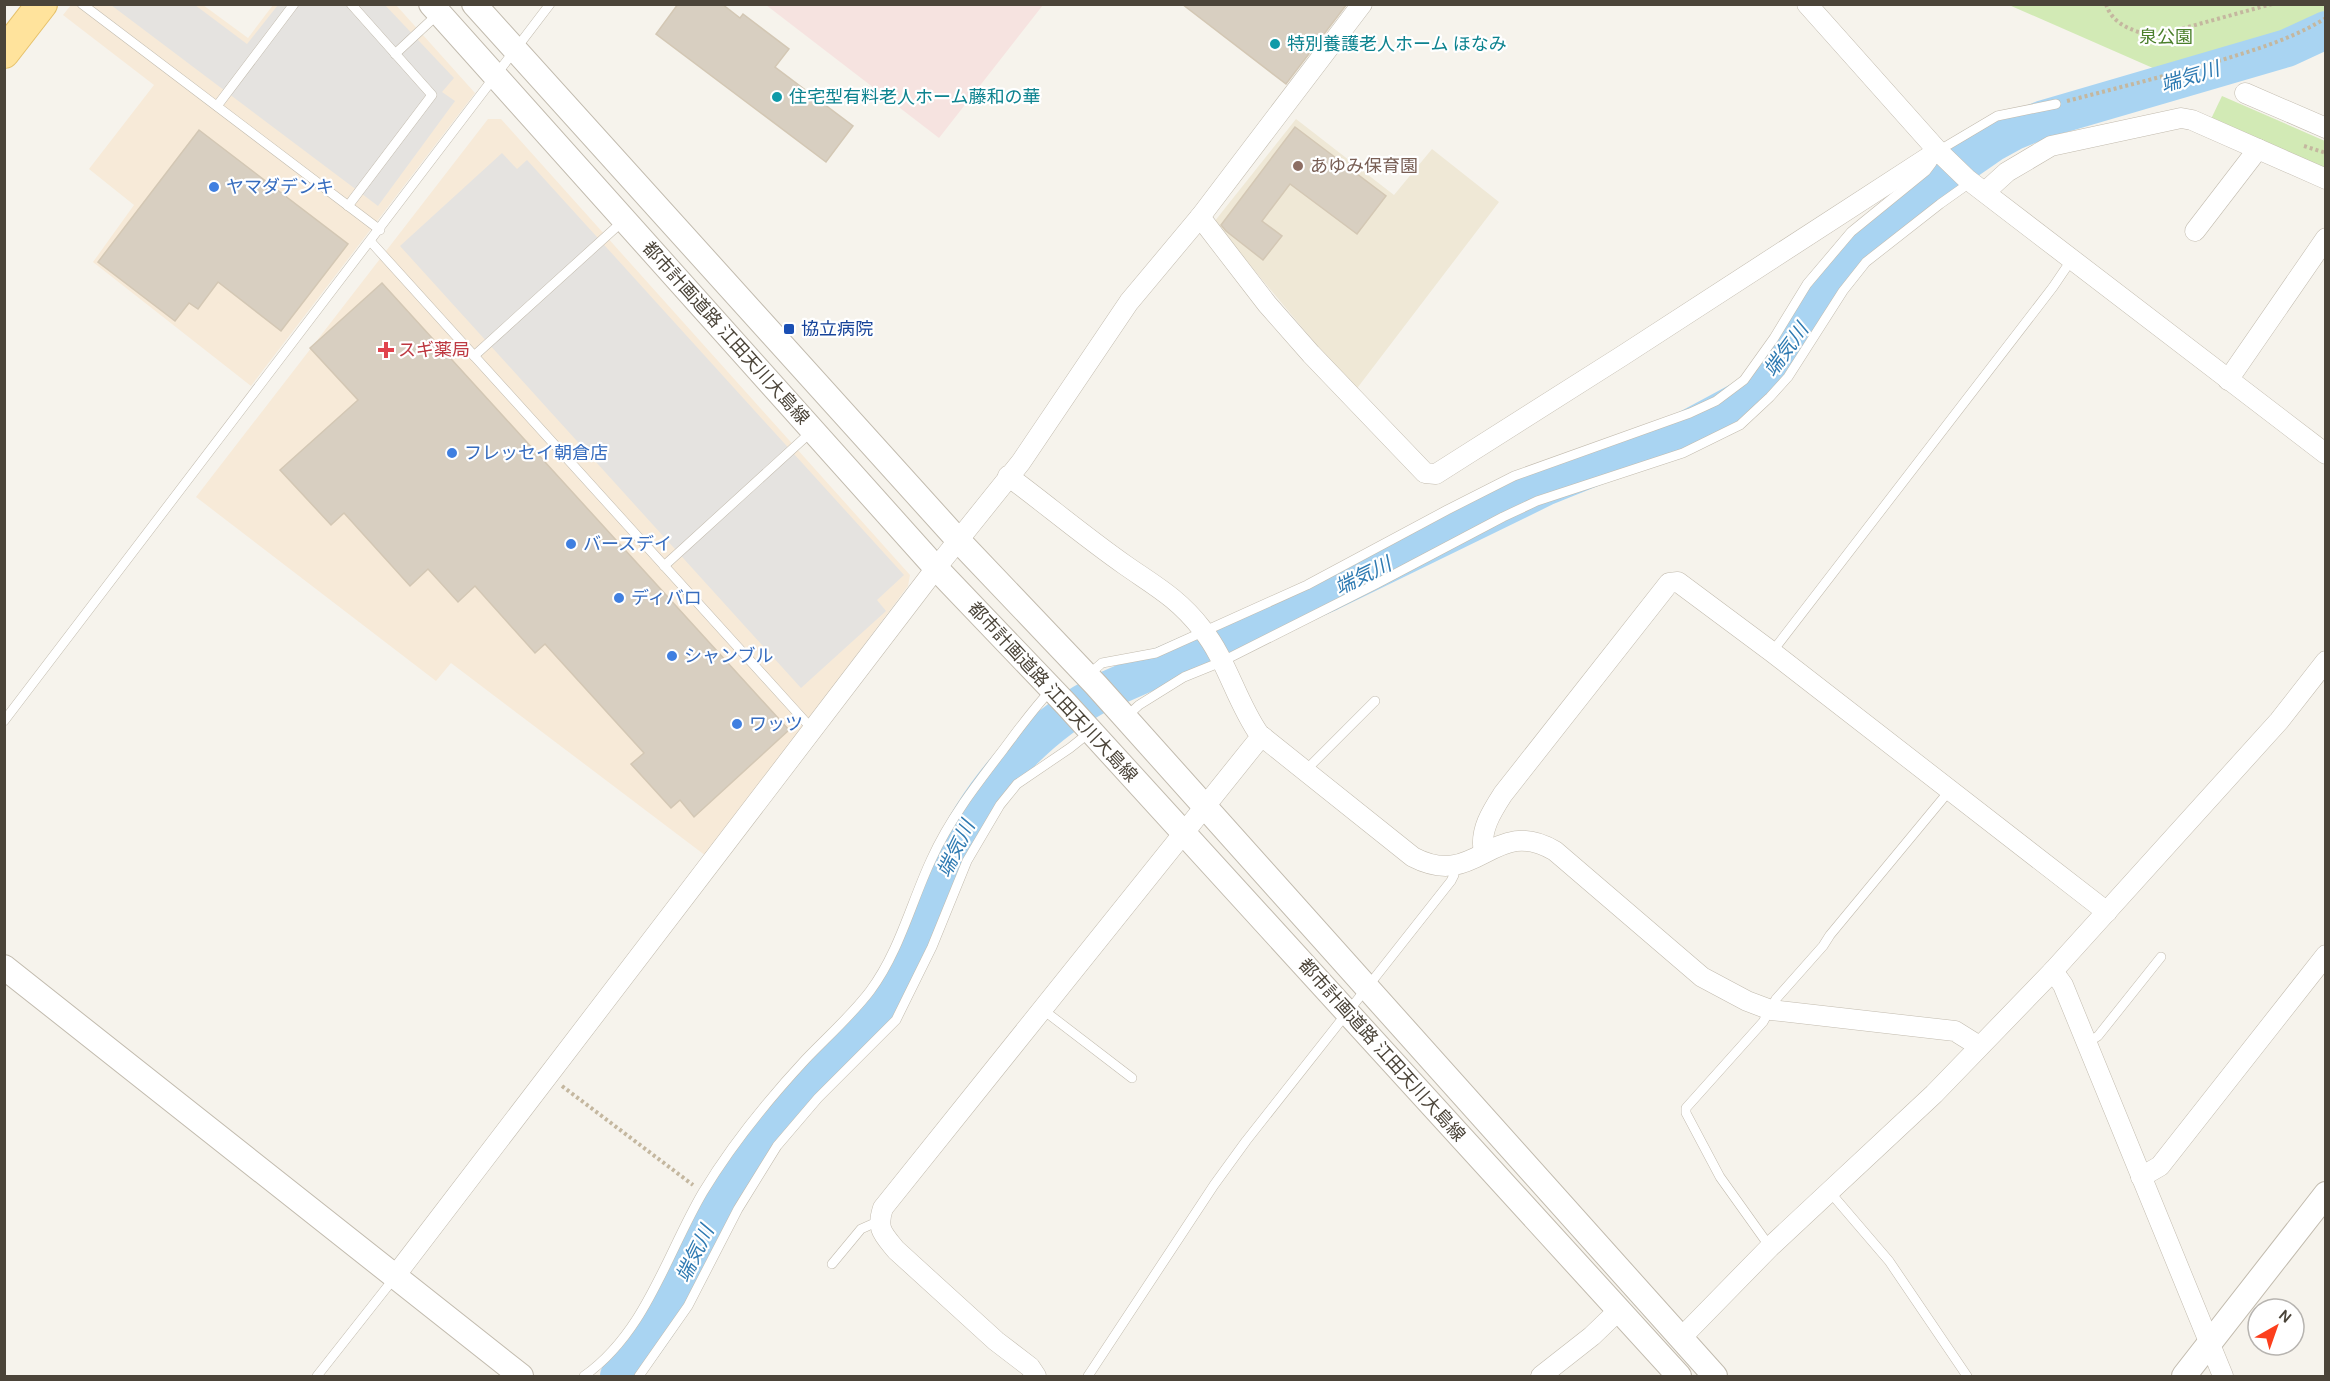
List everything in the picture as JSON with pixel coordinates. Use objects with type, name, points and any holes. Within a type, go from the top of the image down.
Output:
[{"type":"main road","points":[[4,53],[42,4]]},
{"type":"street","name":"都市計画道路 江田天川大島線","points":[[474,4],[959,541],[1092,680],[1715,1377]]},
{"type":"street","points":[[395,1276],[1008,476],[1053,416],[1122,310],[1200,218],[1362,4]]},
{"type":"street","points":[[1807,4],[1937,156],[2325,454]]},
{"type":"street","name":"都市計画道路 江田天川大島線","points":[[435,9],[936,568],[1184,833],[1679,1377]]},
{"type":"street","points":[[2245,93],[2325,128]]},
{"type":"street","points":[[1975,184],[2007,172],[2051,146],[2181,118],[2192,120],[2325,179]]},
{"type":"street","points":[[2195,231],[2258,149]]},
{"type":"street","points":[[1200,218],[1267,304],[1311,354],[1425,473],[1436,474],[1937,156]]},
{"type":"street","points":[[2228,380],[2318,265],[2325,238]]},
{"type":"street","points":[[1008,476],[1186,609],[1205,632],[1246,714],[1263,737],[1413,857],[1434,865],[1453,867],[1512,841],[1522,839],[1542,842],[1556,851],[1702,977],[1747,1001],[1771,1010],[1955,1031],[1979,1046]]},
{"type":"street","points":[[1485,852],[1482,843],[1485,827],[1503,794],[1669,584],[1678,582],[1772,652],[2107,912]]},
{"type":"street","points":[[1681,1338],[1770,1247],[1934,1094],[2053,971],[2280,721],[2325,661]]},
{"type":"street","points":[[1036,1377],[1030,1367],[996,1341],[896,1250],[884,1236],[879,1221],[892,1196],[1255,744],[1263,737]]},
{"type":"street","points":[[2141,1177],[2160,1166],[2325,955]]},
{"type":"street","points":[[4,967],[521,1377]]},
{"type":"street","points":[[2053,971],[2063,985],[2223,1377]]},
{"type":"street","points":[[2184,1377],[2325,1194]]},
{"type":"street","points":[[1541,1377],[1592,1336],[1619,1310]]},
{"type":"lane","points":[[82,4],[380,230]]},
{"type":"lane","points":[[217,106],[294,4]]},
{"type":"lane","points":[[348,206],[432,95],[351,4]]},
{"type":"lane","points":[[4,721],[550,4]]},
{"type":"lane","points":[[395,54],[435,9]]},
{"type":"lane","points":[[1092,680],[1102,663],[1156,653],[1205,632],[1307,585],[1503,481],[1690,413],[1716,401],[1744,380],[1774,338],[1807,284],[1851,232],[1930,168],[1937,156],[1997,116],[2056,104]]},
{"type":"lane","points":[[1123,715],[1184,677],[1376,585],[1537,501],[1683,453],[1740,425],[1788,376],[1843,291],[1866,262],[1940,204],[1975,184]]},
{"type":"lane","points":[[474,356],[625,220]]},
{"type":"lane","points":[[371,242],[812,729]]},
{"type":"lane","points":[[1772,652],[2054,287],[2072,260]]},
{"type":"lane","points":[[664,566],[813,430]]},
{"type":"lane","points":[[584,1377],[626,1334],[649,1300],[703,1193],[754,1116],[871,990],[913,906],[931,859],[978,779],[1027,717],[1059,697]]},
{"type":"lane","points":[[1304,772],[1376,701]]},
{"type":"lane","points":[[639,1377],[688,1306],[738,1209],[777,1146],[818,1098],[896,1020],[932,947],[967,861],[1000,805],[1017,784],[1070,748],[1089,730]]},
{"type":"lane","points":[[1770,1247],[1720,1177],[1686,1113],[1686,1108],[1763,1022],[1782,991],[1823,946],[1950,790]]},
{"type":"lane","points":[[1088,1377],[1246,1141],[1451,881],[1454,875],[1453,867]]},
{"type":"lane","points":[[2087,1043],[2098,1036],[2161,957]]},
{"type":"lane","points":[[1042,1009],[1132,1078]]},
{"type":"lane","points":[[1829,1191],[1889,1261],[1967,1377]]},
{"type":"lane","points":[[832,1264],[861,1228],[879,1221]]},
{"type":"lane","points":[[317,1377],[395,1276]]},
{"type":"path","points":[[2106,4],[2108,13],[2122,25],[2139,33],[2155,36],[2272,4]]},
{"type":"path","points":[[2056,104],[2182,72],[2271,45],[2302,32],[2325,18]]},
{"type":"path","points":[[548,1075],[703,1193]]},
{"type":"shaded area","points":[[71,5],[203,5],[248,38],[273,5],[396,5],[475,93],[251,386],[93,262],[134,205],[89,169],[154,85],[63,15]]},
{"type":"shaded area","points":[[111,5],[195,5],[247,44],[278,5],[385,5],[454,78],[442,92],[455,101],[378,206]]},
{"type":"shaded area","points":[[766,5],[1043,5],[939,138]]},
{"type":"shaded area","points":[[488,119],[501,119],[910,575],[908,586],[706,856],[451,663],[436,681],[196,497]]},
{"type":"shaded area","points":[[1296,119],[1394,195],[1432,149],[1499,202],[1355,391],[1214,222]]},
{"type":"shaded area","points":[[502,153],[517,169],[527,160],[904,575],[877,600],[886,611],[801,688],[400,246]]},
{"type":"green space","name":"泉公園","points":[[2325,4],[2325,11],[2288,33],[2247,48],[2162,72],[2009,5]]},
{"type":"green space","points":[[2222,96],[2325,141],[2325,170],[2211,119]]},
{"type":"building","name":"住宅型有料老人ホーム藤和の華","points":[[678,4],[722,4],[740,18],[743,14],[789,49],[775,67],[853,126],[826,162],[656,34]]},
{"type":"building","name":"特別養護老人ホーム ほなみ","points":[[1182,4],[1347,4],[1286,84]]},
{"type":"building","points":[[1295,127],[1386,196],[1357,234],[1290,184],[1262,221],[1282,236],[1263,260],[1221,225]]},
{"type":"building","name":"ヤマダデンキ","points":[[199,130],[348,244],[281,331],[218,282],[198,309],[189,303],[175,321],[98,262]]},
{"type":"building","points":[[382,283],[789,730],[694,817],[680,800],[671,808],[631,764],[644,753],[545,644],[535,653],[475,586],[458,602],[428,569],[410,586],[344,513],[331,525],[280,470],[358,400],[310,348]]},
{"type":"waterway","name":"端気川","points":[[619,1376],[651,1334],[672,1301],[721,1201],[752,1150],[796,1096],[883,1006],[912,949],[939,879],[975,810],[1011,764],[1054,724],[1103,692],[1330,592],[1545,487],[1684,431],[1749,396],[1774,370],[1839,270],[1872,234],[1942,178],[2014,131],[2044,119],[2287,48],[2326,30]]},
{"type":"place","name":"特別養護老人ホーム ほなみ","points":[[1275,44]]},
{"type":"place","name":"住宅型有料老人ホーム藤和の華","points":[[777,97]]},
{"type":"place","name":"あゆみ保育園","points":[[1298,166]]},
{"type":"place","name":"ヤマダデンキ","points":[[214,187]]},
{"type":"place","name":"協立病院","points":[[789,329]]},
{"type":"place","name":"スギ薬局","points":[[386,350]]},
{"type":"place","name":"フレッセイ朝倉店","points":[[452,453]]},
{"type":"place","name":"バースデイ","points":[[571,544]]},
{"type":"place","name":"ディバロ","points":[[619,598]]},
{"type":"place","name":"シャンブル","points":[[672,656]]},
{"type":"place","name":"ワッツ","points":[[737,724]]}]
